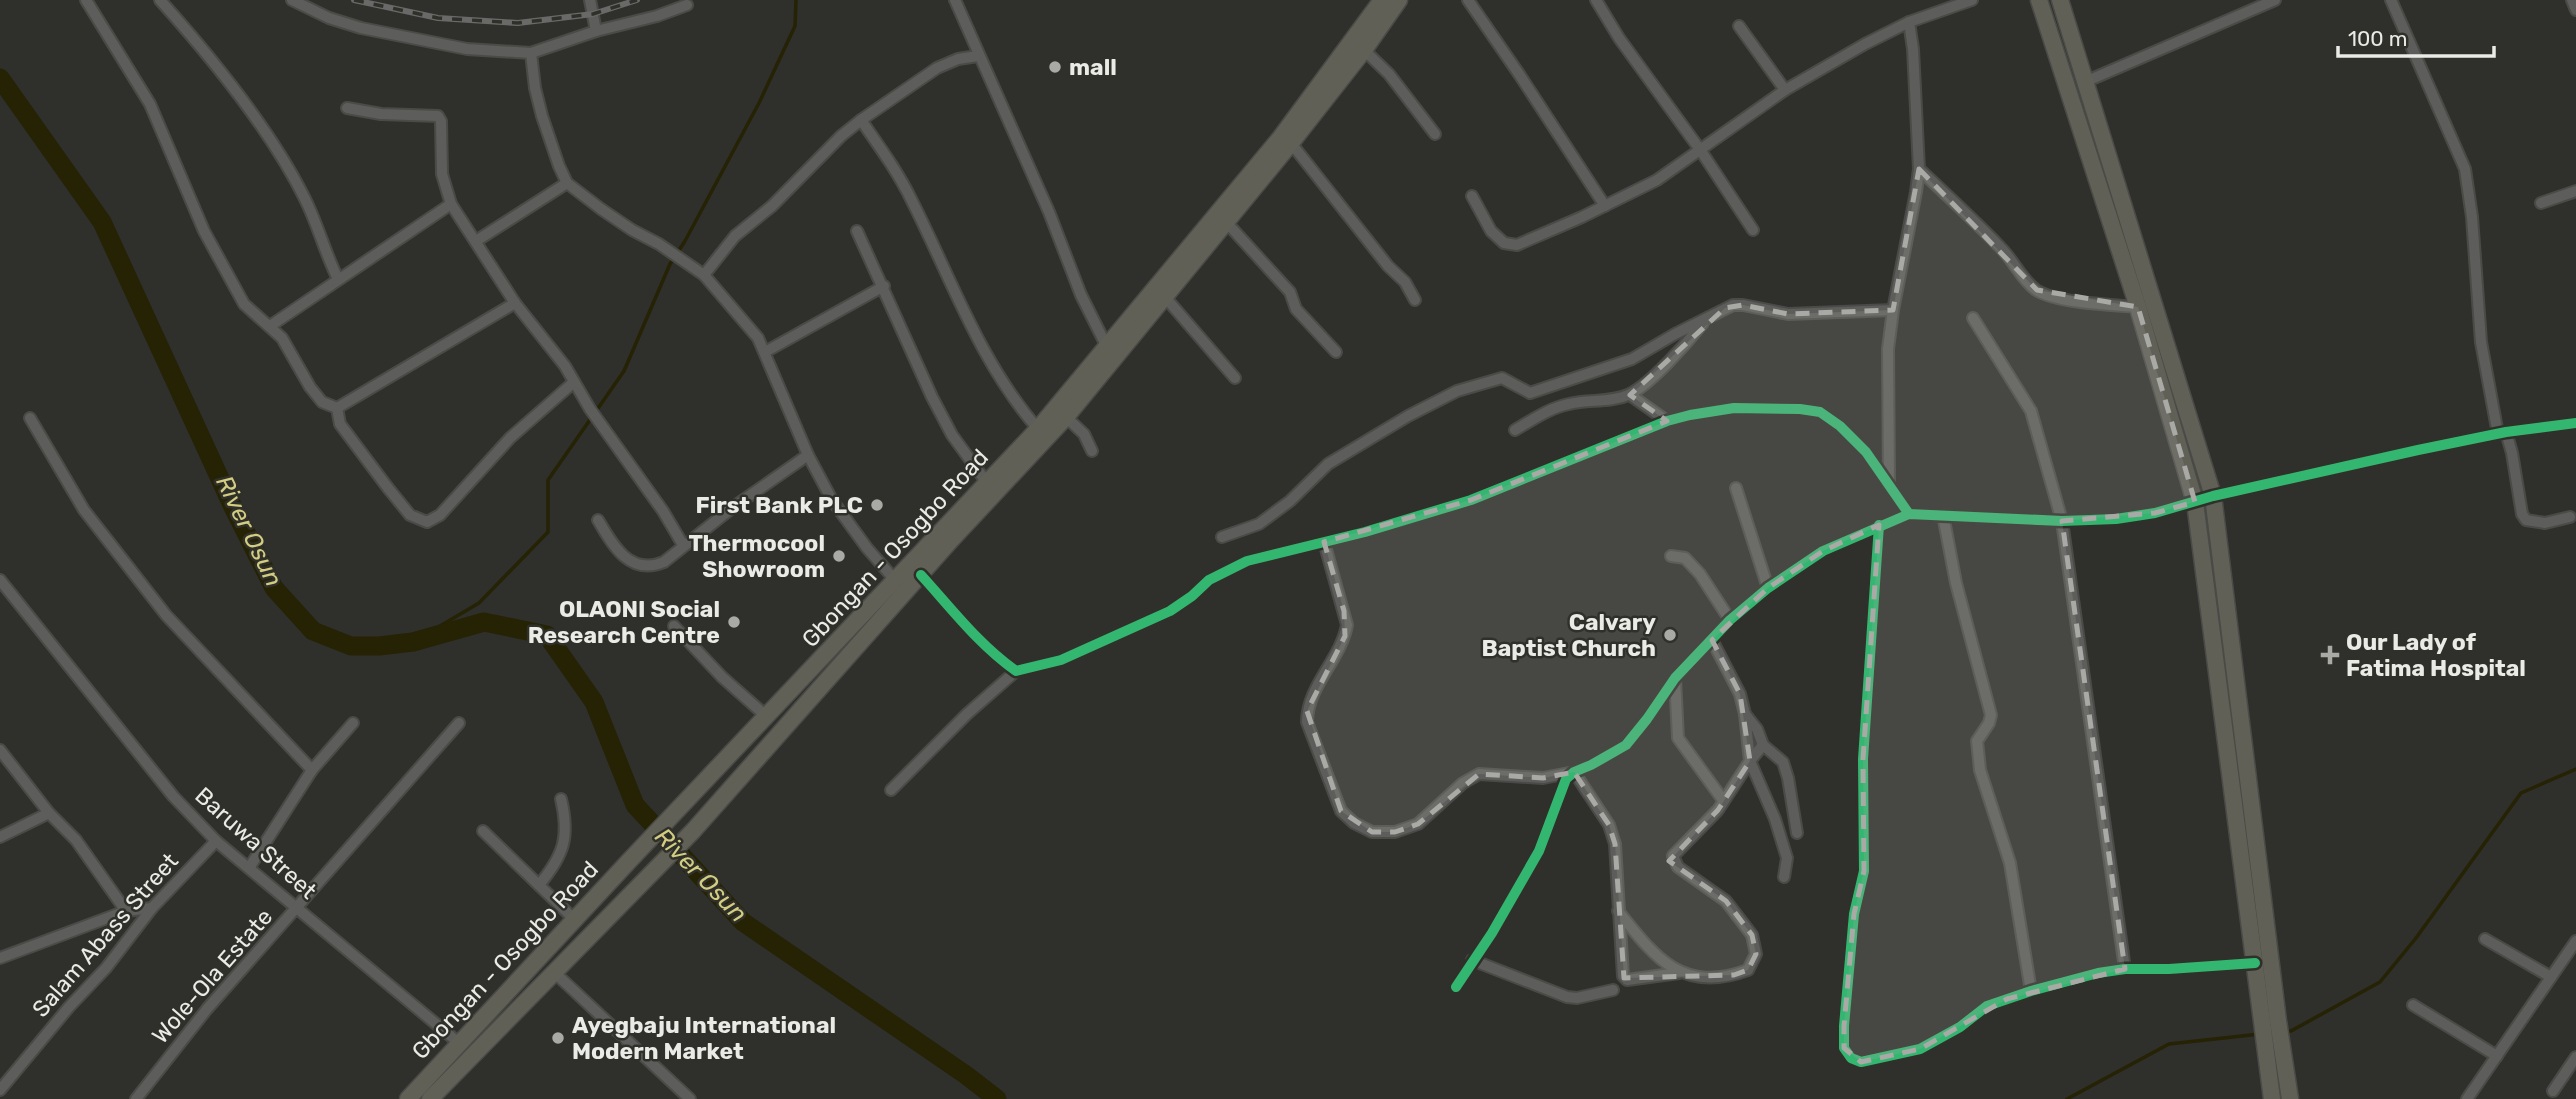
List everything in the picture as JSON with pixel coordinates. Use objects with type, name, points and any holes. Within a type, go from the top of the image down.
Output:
[{"type":"main road","name":"Gbongan - Osogbo Road","points":[[430,1099],[555,973],[736,783],[921,575],[1021,457],[1038,429],[1106,345],[1281,137],[1382,0]]},
{"type":"main road","name":"Gbongan - Osogbo Road","points":[[408,1099],[987,483],[1066,417],[1291,143],[1364,50],[1399,0]]},
{"type":"main road","points":[[2039,0],[2138,307],[2195,502],[2255,963],[2270,1021]]},
{"type":"main road","points":[[2060,0],[2213,496],[2274,1056],[2272,1099]]},
{"type":"main road","points":[[2274,1056],[2290,1099]]},
{"type":"street","points":[[86,0],[150,104],[204,231],[244,304],[282,338],[310,387],[322,402],[337,408]]},
{"type":"street","points":[[160,0],[197,41],[283,160],[306,201],[327,258],[338,279]]},
{"type":"street","points":[[292,0],[329,18],[361,28],[467,49],[531,53],[687,5]]},
{"type":"street","points":[[590,0],[596,31]]},
{"type":"street","points":[[955,0],[1038,188],[1081,295],[1106,345]]},
{"type":"street","points":[[1468,0],[1520,74],[1605,206]]},
{"type":"street","points":[[1596,0],[1619,38],[1701,151],[1753,230]]},
{"type":"street","points":[[1472,196],[1491,231],[1504,243],[1517,245],[1657,180],[1785,90],[1866,44],[1909,22],[1972,0]]},
{"type":"street","points":[[2087,81],[2275,0]]},
{"type":"street","points":[[2391,0],[2465,169],[2472,218],[2481,342],[2502,433],[2512,453],[2522,514],[2526,520],[2545,523],[2570,517]]},
{"type":"street","points":[[2572,0],[2576,10]]},
{"type":"street","points":[[1889,484],[1888,349],[1919,169],[1913,49],[1909,22]]},
{"type":"street","points":[[1739,26],[1785,90]]},
{"type":"street","points":[[1364,50],[1389,74],[1435,134]]},
{"type":"street","points":[[531,53],[542,116],[567,183],[632,230],[659,244],[704,275],[758,338],[808,455],[832,500],[867,548],[895,580]]},
{"type":"street","points":[[704,275],[735,236],[772,206],[841,136],[861,120],[937,68],[958,59],[978,56]]},
{"type":"street","points":[[347,108],[381,114],[438,116],[441,121],[443,174],[451,204],[515,303],[565,366],[590,409],[663,511],[683,545]]},
{"type":"street","points":[[861,120],[912,200],[953,291],[1016,404],[1038,429]]},
{"type":"street","points":[[1291,143],[1388,266],[1405,282],[1415,300]]},
{"type":"street","points":[[1919,169],[2004,251],[2037,290],[2052,296],[2097,304],[2138,307]]},
{"type":"street","points":[[476,241],[567,183]]},
{"type":"street","points":[[2540,203],[2576,191]]},
{"type":"street","points":[[270,326],[451,204]]},
{"type":"street","points":[[1227,223],[1290,292],[1296,309],[1336,352]]},
{"type":"street","points":[[857,231],[932,397],[952,435],[987,483]]},
{"type":"street","points":[[765,352],[884,286]]},
{"type":"street","points":[[1165,296],[1235,378]]},
{"type":"street","points":[[337,408],[515,303]]},
{"type":"street","points":[[1222,537],[1259,524],[1290,501],[1328,464],[1408,416],[1458,391],[1502,378],[1530,393],[1632,359],[1725,308],[1743,305],[1788,314],[1893,310]]},
{"type":"street","points":[[1973,318],[2031,411],[2062,521],[2125,969]]},
{"type":"street","points":[[1515,430],[1545,412],[1568,404],[1630,394],[1661,369],[1706,319]]},
{"type":"street","points":[[337,408],[340,424],[388,488],[410,515],[426,522],[440,515],[510,438],[573,382]]},
{"type":"street","points":[[1630,394],[1667,421]]},
{"type":"street","points":[[891,790],[967,714],[1016,671],[1061,660],[1170,611],[1209,580],[1247,561],[1365,533],[1471,500],[1667,421],[1734,408],[1820,412],[1840,426],[1866,452],[1909,514]]},
{"type":"street","points":[[1066,417],[1084,434],[1092,451]]},
{"type":"street","points":[[30,418],[84,510],[166,615],[312,770]]},
{"type":"street","points":[[1324,542],[1346,625],[1345,636],[1312,697],[1307,711],[1307,722],[1340,811],[1354,823],[1372,832],[1395,832],[1418,824],[1463,783],[1479,774],[1543,778],[1574,772],[1626,745],[1675,678],[1730,620],[1768,588],[1823,551],[1909,514],[2062,521],[2116,519],[2155,513],[2213,496],[2417,450],[2502,433],[2576,423]]},
{"type":"street","points":[[598,520],[617,551],[638,565],[648,566],[664,562],[683,545],[808,455]]},
{"type":"street","points":[[1736,488],[1768,588]]},
{"type":"street","points":[[1943,514],[1956,583],[1991,715],[1978,741],[1980,770],[2010,863],[2031,991]]},
{"type":"street","points":[[1879,525],[1863,759],[1864,871],[1854,914],[1844,1026],[1844,1048],[1851,1058],[1861,1062],[1920,1049],[1960,1027],[1987,1006],[2098,973],[2125,969],[2255,963]]},
{"type":"street","points":[[1671,556],[1685,558],[1700,574],[1730,620]]},
{"type":"street","points":[[921,575],[984,645],[1016,671]]},
{"type":"street","name":"Baruwa Street","points":[[0,580],[173,796],[216,841],[459,1044]]},
{"type":"street","points":[[674,626],[722,677],[766,716]]},
{"type":"street","points":[[1712,640],[1740,694],[1750,761],[1771,809],[1787,858],[1784,877]]},
{"type":"street","points":[[1675,678],[1678,738],[1723,800]]},
{"type":"street","points":[[1745,714],[1757,729],[1763,745],[1783,762],[1797,833]]},
{"type":"street","points":[[248,868],[312,770],[353,723]]},
{"type":"street","name":"Wole-Ola Estate","points":[[136,1099],[207,1009],[459,723]]},
{"type":"street","points":[[1618,911],[1648,948],[1679,973],[1693,978],[1734,975],[1748,970],[1756,954],[1752,935],[1726,901],[1678,867],[1673,856],[1718,810],[1763,745]]},
{"type":"street","points":[[0,750],[49,813],[76,840],[126,911]]},
{"type":"street","points":[[1574,772],[1609,825],[1615,844],[1624,978],[1679,973]]},
{"type":"street","points":[[1456,987],[1492,933],[1539,851],[1559,794],[1566,779],[1574,772]]},
{"type":"street","points":[[539,885],[554,867],[564,847],[565,815],[561,799]]},
{"type":"street","points":[[0,837],[49,813]]},
{"type":"street","points":[[483,831],[575,920]]},
{"type":"street","name":"Salam Abass Street","points":[[0,1090],[69,1007],[106,968],[152,908],[216,841]]},
{"type":"street","points":[[0,958],[126,911],[152,908]]},
{"type":"street","points":[[2485,939],[2551,977]]},
{"type":"street","points":[[2467,1099],[2576,941]]},
{"type":"street","points":[[1472,960],[1572,998],[1613,990]]},
{"type":"street","points":[[555,973],[690,1099]]},
{"type":"street","points":[[2413,1005],[2497,1056]]},
{"type":"street","points":[[2553,1091],[2576,1057]]},
{"type":"highlighted area","points":[[1919,169],[2037,290],[2138,307],[2195,502],[2155,513],[2062,521],[2125,969],[2007,999],[1920,1049],[1861,1062],[1844,1048],[1844,1026],[1854,914],[1864,871],[1863,759],[1879,525],[1823,551],[1768,588],[1712,640],[1740,694],[1750,761],[1718,810],[1669,861],[1726,901],[1752,935],[1756,954],[1748,970],[1734,975],[1624,978],[1615,844],[1609,825],[1574,772],[1543,778],[1479,774],[1418,824],[1395,832],[1372,832],[1341,811],[1307,711],[1345,636],[1344,611],[1324,542],[1471,500],[1667,421],[1630,395],[1725,308],[1743,305],[1788,314],[1893,310]]},
{"type":"waterway","points":[[413,642],[479,603],[548,532],[548,480],[624,371],[670,264],[759,103],[795,26],[796,0]]},
{"type":"waterway","name":"River Osun","points":[[0,78],[102,222],[233,507],[274,588],[313,631],[351,646],[413,642],[484,622],[547,635],[594,702],[635,805],[743,922],[997,1099]]},
{"type":"waterway","points":[[2285,1031],[2291,1031],[2380,982],[2416,938],[2521,793],[2576,769]]},
{"type":"waterway","points":[[2067,1099],[2169,1044],[2260,1034]]},
{"type":"railway","points":[[354,0],[438,18],[518,23],[593,14],[637,0]]},
{"type":"cycle path","points":[[921,575],[978,638],[1016,671],[1061,660],[1170,611],[1209,580],[1247,561],[1365,532],[1471,500],[1667,421],[1734,408],[1820,412],[1840,426],[1866,452],[1909,514]]},
{"type":"cycle path","points":[[1456,987],[1492,933],[1539,851],[1566,779],[1574,772],[1626,745],[1675,678],[1730,620],[1768,588],[1823,551],[1909,514],[2062,521],[2116,519],[2155,513],[2213,496],[2418,450],[2506,432],[2576,423]]},
{"type":"cycle path","points":[[1879,525],[1863,759],[1864,871],[1854,914],[1844,1026],[1844,1048],[1851,1058],[1861,1062],[1920,1049],[1960,1027],[1987,1006],[2098,973],[2125,969],[2255,963]]},
{"type":"place","name":"mall","points":[[1055,67]]},
{"type":"place","name":"First Bank PLC","points":[[877,505]]},
{"type":"place","name":"Thermocool Showroom","points":[[839,556]]},
{"type":"place","name":"OLAONI Social Research Centre","points":[[734,622]]},
{"type":"place","name":"Calvary Baptist Church","points":[[1670,635]]},
{"type":"place","name":"Our Lady of Fatima Hospital","points":[[2330,655]]},
{"type":"place","name":"Ayegbaju International Modern Market","points":[[558,1038]]}]
